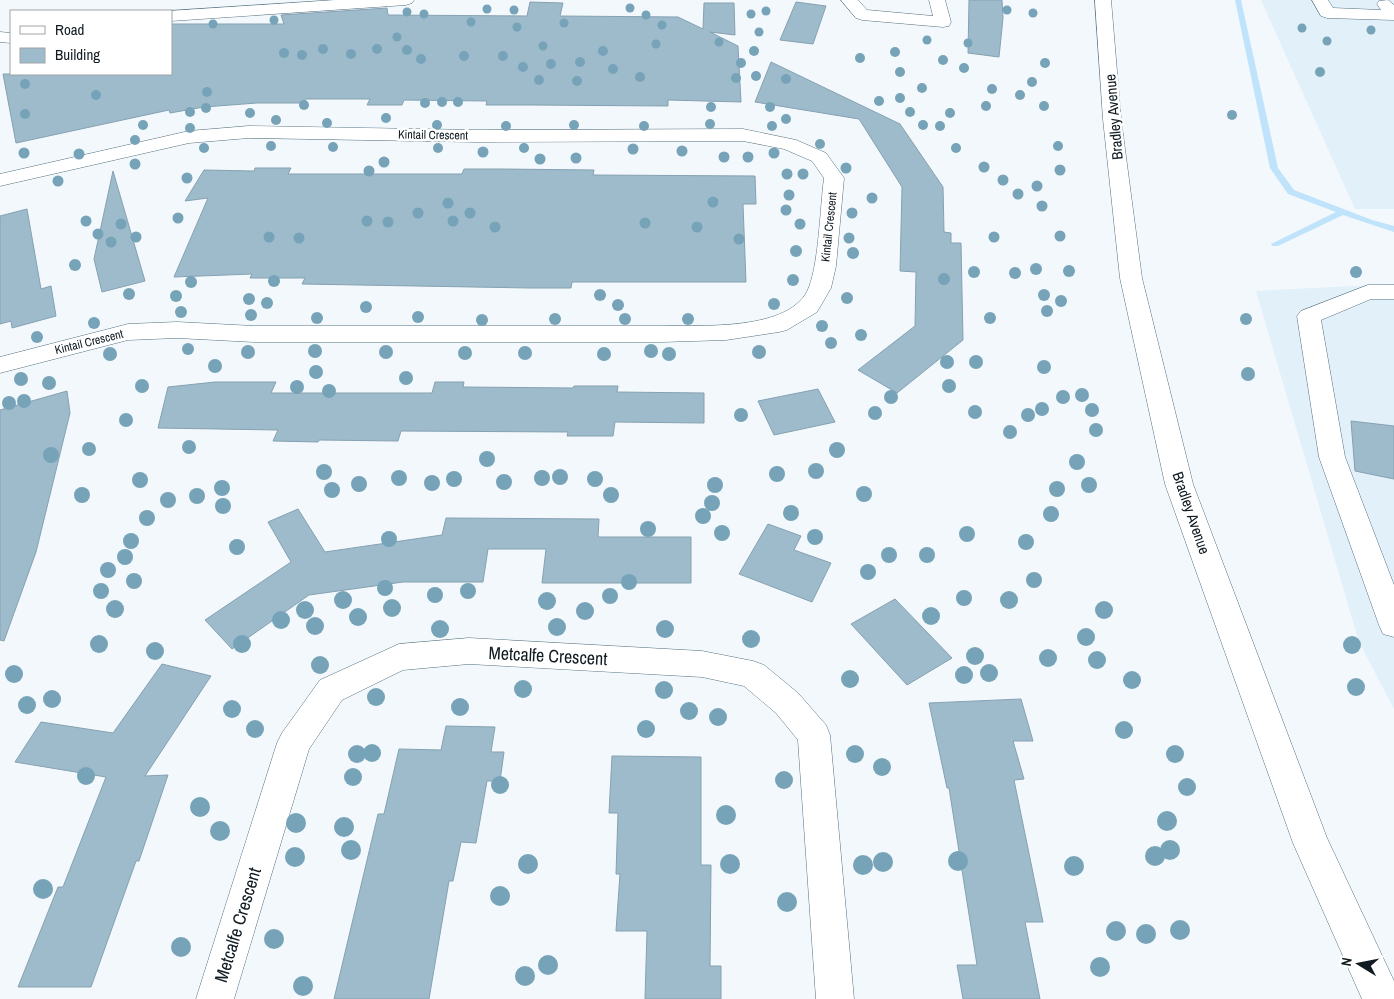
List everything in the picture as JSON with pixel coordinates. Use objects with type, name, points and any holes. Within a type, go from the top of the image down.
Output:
[{"type":"street","points":[[172,16],[406,0]]},
{"type":"street","points":[[849,0],[862,15],[943,22],[937,0]]},
{"type":"street","name":"Bradley Avenue","points":[[1103,0],[1112,119],[1131,278],[1179,484],[1311,843],[1382,999]]},
{"type":"street","points":[[1320,0],[1326,13],[1393,15],[1387,2]]},
{"type":"street","name":"Kintail Crescent","points":[[0,180],[189,137],[249,132],[477,136],[744,135],[789,144],[819,157],[834,178],[825,266],[820,288],[809,307],[779,325],[726,332],[662,334],[254,334],[177,330],[128,332],[0,365]]},
{"type":"street","points":[[1394,292],[1368,292],[1309,316],[1332,457],[1394,624]]},
{"type":"street","name":"Metcalfe Crescent","points":[[215,999],[294,743],[331,690],[399,657],[469,652],[702,664],[753,674],[787,703],[814,735],[835,999]]},
{"type":"shaded area","points":[[1261,0],[1394,0],[1394,209],[1355,209]]},
{"type":"shaded area","points":[[1394,284],[1394,709],[1359,642],[1256,291]]},
{"type":"building","points":[[969,0],[1002,0],[1003,18],[999,57],[968,53]]},
{"type":"building","points":[[530,2],[563,3],[560,16],[678,17],[703,29],[704,3],[734,3],[735,35],[710,32],[738,46],[741,102],[668,100],[668,106],[486,105],[487,101],[404,100],[402,105],[367,105],[370,99],[306,99],[304,103],[257,103],[204,107],[170,113],[169,110],[16,143],[3,74],[172,75],[172,24],[284,24],[281,15],[387,8],[388,15],[527,16]]},
{"type":"building","points":[[796,2],[826,6],[813,44],[780,40]]},
{"type":"building","points":[[771,62],[900,124],[943,187],[944,232],[951,233],[951,243],[961,243],[963,340],[897,393],[858,370],[915,326],[916,272],[900,271],[902,187],[859,119],[755,102]]},
{"type":"building","points":[[255,168],[291,168],[288,174],[462,174],[464,169],[501,169],[594,170],[593,175],[755,176],[756,204],[743,204],[746,282],[572,282],[571,288],[530,288],[302,284],[305,278],[250,278],[252,274],[174,277],[208,198],[185,201],[204,170],[254,171]]},
{"type":"building","points":[[113,171],[145,281],[102,292],[94,259]]},
{"type":"building","points":[[27,209],[41,289],[51,286],[56,316],[12,328],[11,321],[0,324],[0,216]]},
{"type":"building","points":[[215,382],[276,382],[271,393],[432,393],[435,382],[464,382],[463,387],[573,388],[574,386],[618,386],[617,392],[704,393],[704,423],[615,422],[613,436],[567,436],[568,432],[401,431],[398,441],[319,440],[318,442],[273,441],[278,430],[158,428],[168,387]]},
{"type":"building","points":[[818,389],[835,422],[774,435],[758,401]]},
{"type":"building","points":[[67,391],[70,413],[36,552],[4,641],[0,640],[0,410]]},
{"type":"building","points":[[1351,421],[1394,426],[1394,479],[1355,471]]},
{"type":"building","points":[[298,509],[325,552],[442,535],[446,518],[599,519],[598,537],[691,537],[691,583],[542,583],[546,549],[488,549],[483,582],[403,582],[309,595],[232,649],[205,620],[291,562],[268,522]]},
{"type":"building","points":[[768,524],[801,536],[794,550],[831,563],[812,602],[739,574]]},
{"type":"building","points":[[895,599],[952,658],[907,685],[851,624]]},
{"type":"building","points":[[162,664],[211,676],[145,776],[168,775],[139,861],[136,861],[91,987],[18,987],[58,887],[63,887],[106,777],[15,762],[41,722],[113,733]]},
{"type":"building","points":[[1021,699],[1033,741],[1013,741],[1024,779],[1014,780],[1043,922],[1025,922],[1040,999],[963,999],[957,965],[977,965],[949,788],[947,788],[929,703]]},
{"type":"building","points":[[446,726],[495,727],[491,752],[504,752],[500,781],[487,781],[476,843],[461,842],[453,881],[449,881],[429,999],[334,999],[378,814],[384,814],[399,749],[441,750]]},
{"type":"building","points":[[612,756],[701,757],[701,865],[711,865],[710,966],[721,966],[721,999],[645,999],[647,931],[616,931],[620,874],[616,874],[618,813],[609,813]]},
{"type":"waterway","points":[[1238,0],[1274,168],[1291,192],[1343,212]]},
{"type":"waterway","points":[[1275,244],[1343,212]]},
{"type":"waterway","points":[[1343,212],[1394,229]]}]
